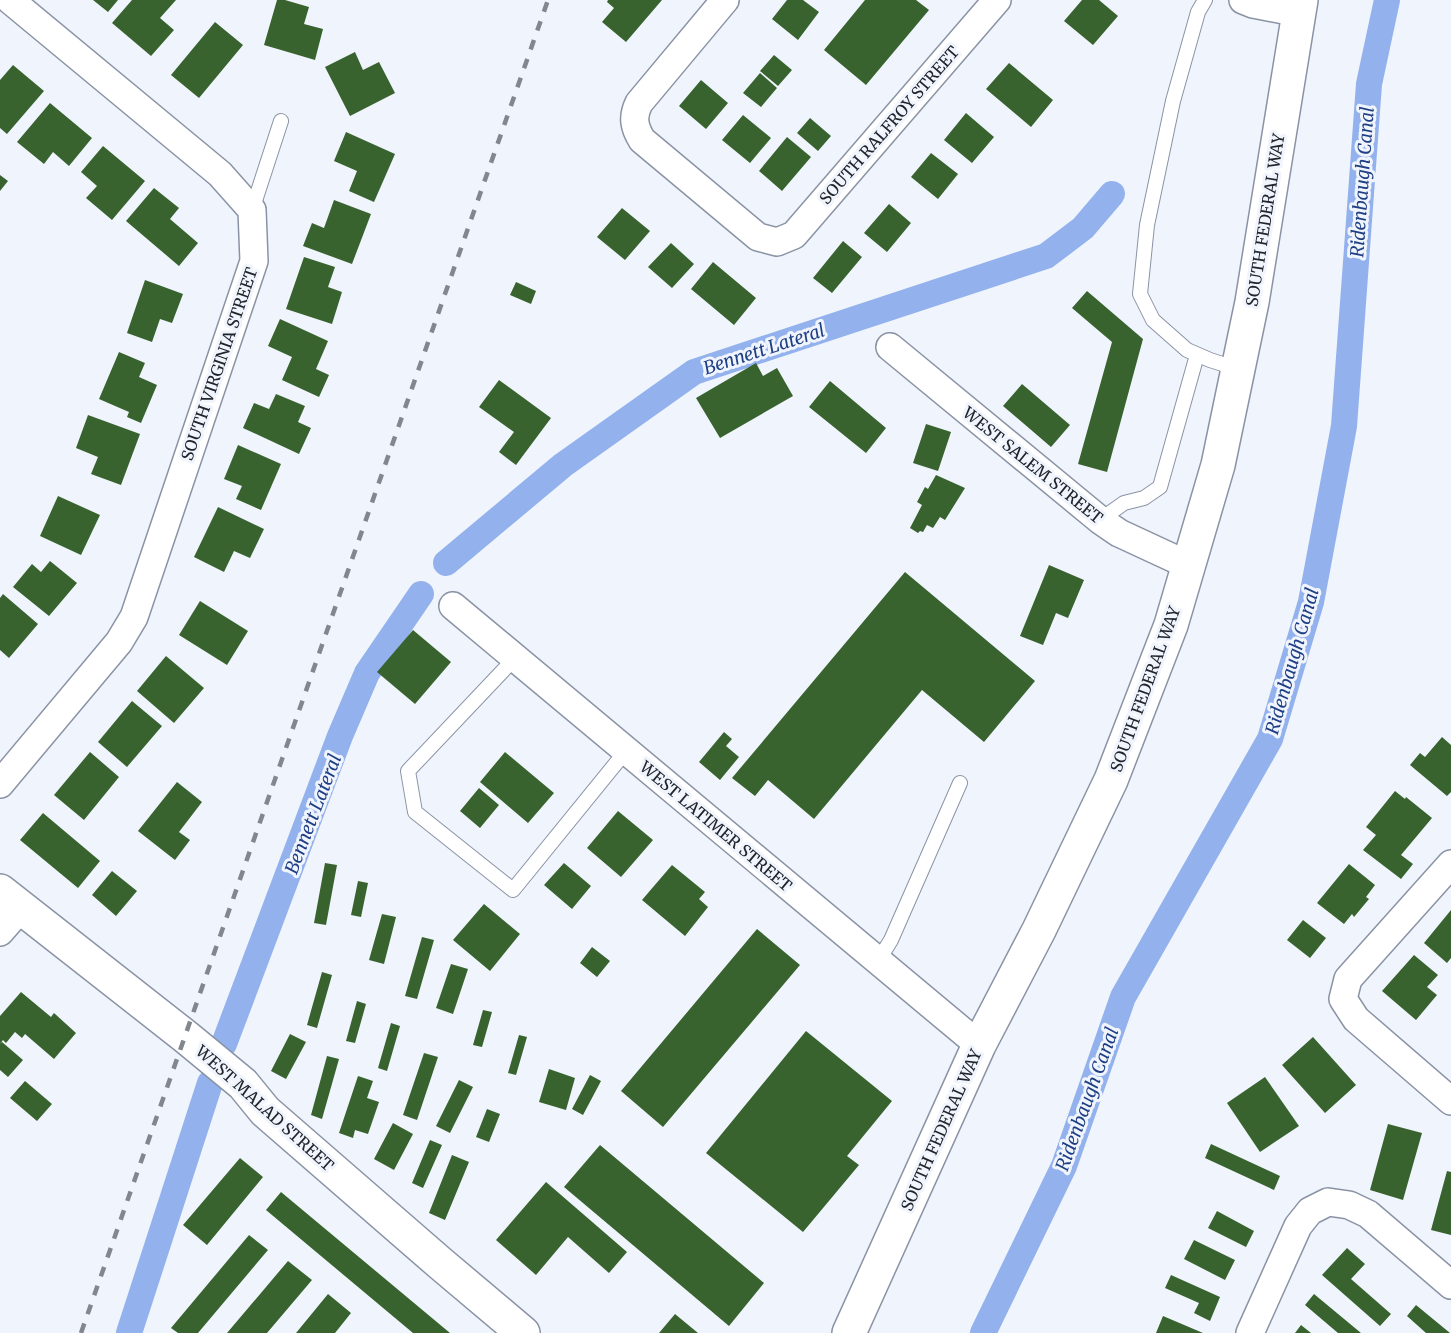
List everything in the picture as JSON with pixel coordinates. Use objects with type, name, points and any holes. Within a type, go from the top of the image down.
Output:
[{"type":"main road","name":"SOUTH FEDERAL WAY","points":[[849,1333],[979,1045],[1039,930],[1111,780],[1171,625],[1218,465],[1252,302],[1300,7]]},
{"type":"main road","name":"WEST MALAD STREET","points":[[7,911],[186,1037],[243,1084],[265,1111],[523,1333]]},
{"type":"street","points":[[10,0],[220,174],[252,210]]},
{"type":"street","name":"SOUTH RALFROY STREET","points":[[725,0],[639,104],[634,112],[634,122],[642,140],[651,148],[758,237],[777,242],[794,235],[997,0]]},
{"type":"street","points":[[1243,0],[1253,4],[1300,7]]},
{"type":"street","name":"SOUTH VIRGINIA STREET","points":[[0,784],[119,642],[134,617],[254,261],[252,210]]},
{"type":"street","name":"WEST SALEM STREET","points":[[890,347],[1119,534],[1188,564]]},
{"type":"street","name":"WEST LATIMER STREET","points":[[453,606],[979,1045]]},
{"type":"street","points":[[1447,877],[1348,979],[1343,999],[1356,1019],[1451,1101]]},
{"type":"street","points":[[1250,1333],[1298,1226],[1310,1210],[1328,1202],[1349,1205],[1368,1214],[1451,1285]]},
{"type":"lane","points":[[1205,0],[1198,12],[1173,101],[1147,225],[1140,294],[1153,320],[1187,350],[1238,369]]},
{"type":"lane","points":[[252,210],[281,121]]},
{"type":"lane","points":[[1100,520],[1124,503],[1144,498],[1160,487],[1197,354]]},
{"type":"lane","points":[[515,658],[408,771],[415,812],[513,890],[626,751]]},
{"type":"lane","points":[[878,961],[891,940],[960,783]]},
{"type":"building","points":[[93,0],[118,0],[108,12]]},
{"type":"building","points":[[132,0],[176,0],[160,18],[174,30],[151,56],[112,23]]},
{"type":"building","points":[[277,0],[309,7],[304,24],[323,29],[315,60],[264,45]]},
{"type":"building","points":[[608,0],[662,0],[626,42],[602,22],[614,8],[607,2]]},
{"type":"building","points":[[787,0],[803,0],[819,12],[798,40],[772,19]]},
{"type":"building","points":[[865,0],[916,0],[929,10],[866,85],[824,50]]},
{"type":"building","points":[[1082,0],[1099,0],[1118,16],[1093,45],[1064,21]]},
{"type":"building","points":[[215,22],[243,45],[199,98],[171,75]]},
{"type":"building","points":[[355,52],[363,70],[379,62],[395,93],[350,116],[325,67]]},
{"type":"building","points":[[774,55],[792,70],[778,86],[760,71]]},
{"type":"building","points":[[1009,63],[1053,100],[1031,127],[986,89]]},
{"type":"building","points":[[13,65],[44,91],[7,134],[0,128],[0,80]]},
{"type":"building","points":[[760,73],[777,88],[761,107],[743,93]]},
{"type":"building","points":[[701,80],[728,103],[706,129],[679,106]]},
{"type":"building","points":[[50,103],[92,138],[69,166],[53,152],[44,164],[17,142]]},
{"type":"building","points":[[966,113],[994,137],[972,163],[944,140]]},
{"type":"building","points":[[743,115],[771,138],[750,163],[722,140]]},
{"type":"building","points":[[810,118],[831,136],[818,151],[797,133]]},
{"type":"building","points":[[346,132],[395,154],[374,202],[349,191],[357,171],[334,161]]},
{"type":"building","points":[[787,137],[811,157],[782,191],[759,171]]},
{"type":"building","points":[[103,146],[145,181],[112,220],[86,198],[97,186],[81,172]]},
{"type":"building","points":[[931,153],[958,174],[938,199],[911,177]]},
{"type":"building","points":[[0,175],[8,181],[0,191]]},
{"type":"building","points":[[154,188],[179,208],[170,219],[198,243],[179,266],[126,221]]},
{"type":"building","points":[[334,200],[371,214],[352,264],[303,246],[312,223],[324,228]]},
{"type":"building","points":[[889,204],[911,223],[887,252],[864,233]]},
{"type":"building","points":[[622,208],[650,231],[625,260],[597,237]]},
{"type":"building","points":[[843,241],[862,257],[832,293],[813,278]]},
{"type":"building","points":[[671,243],[694,264],[672,288],[648,267]]},
{"type":"building","points":[[304,257],[335,267],[328,287],[342,292],[332,324],[286,309]]},
{"type":"building","points":[[713,262],[756,298],[734,325],[691,289]]},
{"type":"building","points":[[145,280],[183,294],[172,323],[160,319],[152,342],[127,333]]},
{"type":"building","points":[[516,282],[536,291],[531,304],[510,295]]},
{"type":"building","points":[[1087,291],[1143,339],[1107,472],[1078,464],[1112,342],[1072,308]]},
{"type":"building","points":[[280,319],[328,341],[316,369],[329,375],[319,397],[282,380],[292,357],[268,346]]},
{"type":"building","points":[[119,352],[145,363],[139,377],[157,385],[141,423],[127,417],[129,412],[99,399]]},
{"type":"building","points":[[756,363],[763,376],[777,368],[793,396],[720,438],[696,398]]},
{"type":"building","points":[[499,380],[551,418],[516,465],[499,452],[514,432],[479,407]]},
{"type":"building","points":[[830,381],[886,428],[866,453],[809,407]]},
{"type":"building","points":[[1022,384],[1070,425],[1051,447],[1003,406]]},
{"type":"building","points":[[276,394],[305,406],[298,422],[311,428],[299,454],[243,428],[254,403],[269,409]]},
{"type":"building","points":[[88,415],[140,434],[121,485],[91,474],[98,457],[76,448]]},
{"type":"building","points":[[926,424],[951,432],[938,471],[913,463]]},
{"type":"building","points":[[238,445],[281,464],[261,510],[236,499],[242,486],[224,479]]},
{"type":"building","points":[[936,475],[965,488],[945,520],[940,517],[933,528],[927,525],[923,532],[918,533],[910,528],[922,505],[917,502],[925,487],[928,489]]},
{"type":"building","points":[[58,496],[100,515],[81,555],[40,536]]},
{"type":"building","points":[[218,507],[264,529],[250,558],[234,551],[224,572],[194,557]]},
{"type":"building","points":[[50,561],[77,583],[49,616],[13,587],[32,564],[41,572]]},
{"type":"building","points":[[1049,565],[1084,580],[1068,618],[1056,613],[1043,645],[1020,636]]},
{"type":"building","points":[[905,572],[1035,681],[984,742],[922,690],[814,819],[768,780],[755,796],[732,778]]},
{"type":"building","points":[[3,594],[38,624],[9,658],[0,650],[0,598]]},
{"type":"building","points":[[200,601],[248,631],[227,665],[179,635]]},
{"type":"building","points":[[413,630],[451,662],[415,704],[377,672]]},
{"type":"building","points":[[166,656],[204,688],[174,723],[137,691]]},
{"type":"building","points":[[132,701],[162,726],[127,767],[98,742]]},
{"type":"building","points":[[724,732],[732,739],[726,746],[739,757],[720,780],[699,762]]},
{"type":"building","points":[[1442,737],[1451,745],[1451,792],[1447,796],[1410,765],[1420,753],[1425,757]]},
{"type":"building","points":[[90,752],[119,777],[84,820],[54,795]]},
{"type":"building","points":[[505,752],[554,793],[528,823],[480,782]]},
{"type":"building","points":[[177,782],[202,802],[179,832],[190,840],[175,860],[138,831]]},
{"type":"building","points":[[479,788],[499,805],[480,828],[460,811]]},
{"type":"building","points":[[1395,791],[1432,818],[1401,855],[1413,864],[1401,879],[1363,850],[1376,835],[1366,827]]},
{"type":"building","points":[[618,811],[653,840],[621,877],[587,848]]},
{"type":"building","points":[[43,813],[100,861],[78,888],[20,840]]},
{"type":"building","points":[[325,863],[337,865],[326,925],[314,923]]},
{"type":"building","points":[[564,863],[591,886],[572,909],[544,885]]},
{"type":"building","points":[[1349,864],[1375,885],[1366,897],[1369,899],[1354,917],[1352,914],[1344,924],[1317,903]]},
{"type":"building","points":[[672,865],[705,892],[699,899],[708,907],[685,936],[642,900]]},
{"type":"building","points":[[112,871],[137,891],[116,916],[92,895]]},
{"type":"building","points":[[358,881],[368,883],[361,917],[351,915]]},
{"type":"building","points":[[484,904],[520,934],[490,971],[453,940]]},
{"type":"building","points":[[1451,910],[1451,958],[1447,963],[1424,943]]},
{"type":"building","points":[[382,914],[396,917],[384,964],[369,960]]},
{"type":"building","points":[[1303,920],[1326,938],[1310,958],[1287,940]]},
{"type":"building","points":[[757,929],[800,965],[663,1127],[621,1091]]},
{"type":"building","points":[[422,937],[434,940],[417,999],[405,996]]},
{"type":"building","points":[[592,947],[610,961],[597,977],[580,963]]},
{"type":"building","points":[[1414,955],[1438,975],[1427,987],[1437,995],[1416,1020],[1382,991]]},
{"type":"building","points":[[451,964],[468,969],[453,1014],[436,1008]]},
{"type":"building","points":[[322,972],[332,975],[317,1028],[307,1025]]},
{"type":"building","points":[[21,992],[51,1017],[54,1013],[76,1033],[54,1059],[25,1034],[22,1038],[15,1032],[6,1043],[3,1040],[0,1044],[0,1016]]},
{"type":"building","points":[[357,1001],[366,1004],[355,1043],[346,1041]]},
{"type":"building","points":[[483,1010],[492,1012],[482,1047],[473,1045]]},
{"type":"building","points":[[391,1023],[400,1026],[387,1071],[378,1068]]},
{"type":"building","points":[[806,1031],[892,1101],[847,1156],[859,1165],[803,1232],[706,1153]]},
{"type":"building","points":[[290,1034],[306,1042],[286,1079],[271,1071]]},
{"type":"building","points":[[519,1035],[527,1037],[516,1075],[508,1073]]},
{"type":"building","points":[[1313,1037],[1356,1085],[1325,1113],[1282,1065]]},
{"type":"building","points":[[2,1042],[23,1060],[8,1077],[0,1070],[0,1044]]},
{"type":"building","points":[[424,1053],[438,1057],[417,1120],[403,1115]]},
{"type":"building","points":[[327,1056],[339,1059],[322,1119],[311,1115]]},
{"type":"building","points":[[549,1069],[575,1078],[566,1110],[539,1102]]},
{"type":"building","points":[[590,1075],[601,1081],[583,1115],[572,1109]]},
{"type":"building","points":[[358,1076],[373,1081],[367,1098],[379,1102],[368,1134],[355,1130],[353,1138],[339,1133]]},
{"type":"building","points":[[1265,1077],[1299,1126],[1260,1152],[1227,1103]]},
{"type":"building","points":[[459,1080],[473,1087],[450,1133],[436,1126]]},
{"type":"building","points":[[25,1081],[52,1104],[37,1121],[10,1098]]},
{"type":"building","points":[[487,1109],[500,1114],[489,1142],[476,1137]]},
{"type":"building","points":[[393,1123],[413,1134],[394,1170],[374,1159]]},
{"type":"building","points":[[1388,1124],[1422,1133],[1403,1200],[1370,1190]]},
{"type":"building","points":[[430,1140],[442,1145],[423,1188],[412,1183]]},
{"type":"building","points":[[1211,1144],[1280,1176],[1274,1190],[1205,1158]]},
{"type":"building","points":[[600,1145],[764,1283],[729,1326],[564,1187]]},
{"type":"building","points":[[452,1155],[469,1162],[445,1220],[429,1213]]},
{"type":"building","points":[[240,1158],[263,1177],[207,1245],[183,1225]]},
{"type":"building","points":[[1447,1171],[1451,1172],[1451,1235],[1431,1230]]},
{"type":"building","points":[[546,1182],[627,1252],[609,1273],[568,1237],[536,1275],[496,1240]]},
{"type":"building","points":[[281,1192],[450,1333],[413,1333],[266,1210]]},
{"type":"building","points":[[1217,1211],[1254,1231],[1246,1247],[1208,1228]]},
{"type":"building","points":[[249,1235],[268,1250],[198,1333],[178,1333],[171,1328]]},
{"type":"building","points":[[1194,1240],[1235,1260],[1225,1280],[1184,1259]]},
{"type":"building","points":[[1347,1248],[1365,1264],[1351,1279],[1391,1314],[1380,1326],[1322,1275]]},
{"type":"building","points":[[288,1261],[312,1280],[267,1333],[227,1333]]},
{"type":"building","points":[[1171,1275],[1220,1297],[1210,1321],[1194,1313],[1199,1303],[1165,1288]]},
{"type":"building","points":[[328,1294],[351,1313],[335,1333],[296,1333]]},
{"type":"building","points":[[1314,1294],[1361,1333],[1338,1333],[1305,1305]]},
{"type":"building","points":[[1416,1305],[1450,1333],[1426,1333],[1407,1316]]},
{"type":"building","points":[[675,1314],[698,1333],[659,1333]]},
{"type":"building","points":[[1163,1316],[1203,1333],[1156,1333]]},
{"type":"building","points":[[1301,1325],[1311,1333],[1295,1333]]},
{"type":"waterway","name":"Ridenbaugh Canal","points":[[983,1333],[1064,1166],[1123,997],[1270,739],[1311,602],[1344,426],[1369,84],[1387,0]]},
{"type":"waterway","name":"Bennett Lateral","points":[[446,563],[563,465],[694,372],[1046,256],[1083,228],[1112,194]]},
{"type":"waterway","name":"Bennett Lateral","points":[[224,1044],[340,736],[367,673],[421,594]]},
{"type":"waterway","name":"Bennett Lateral","points":[[129,1333],[210,1083]]},
{"type":"railway","points":[[81,1333],[548,0]]}]
